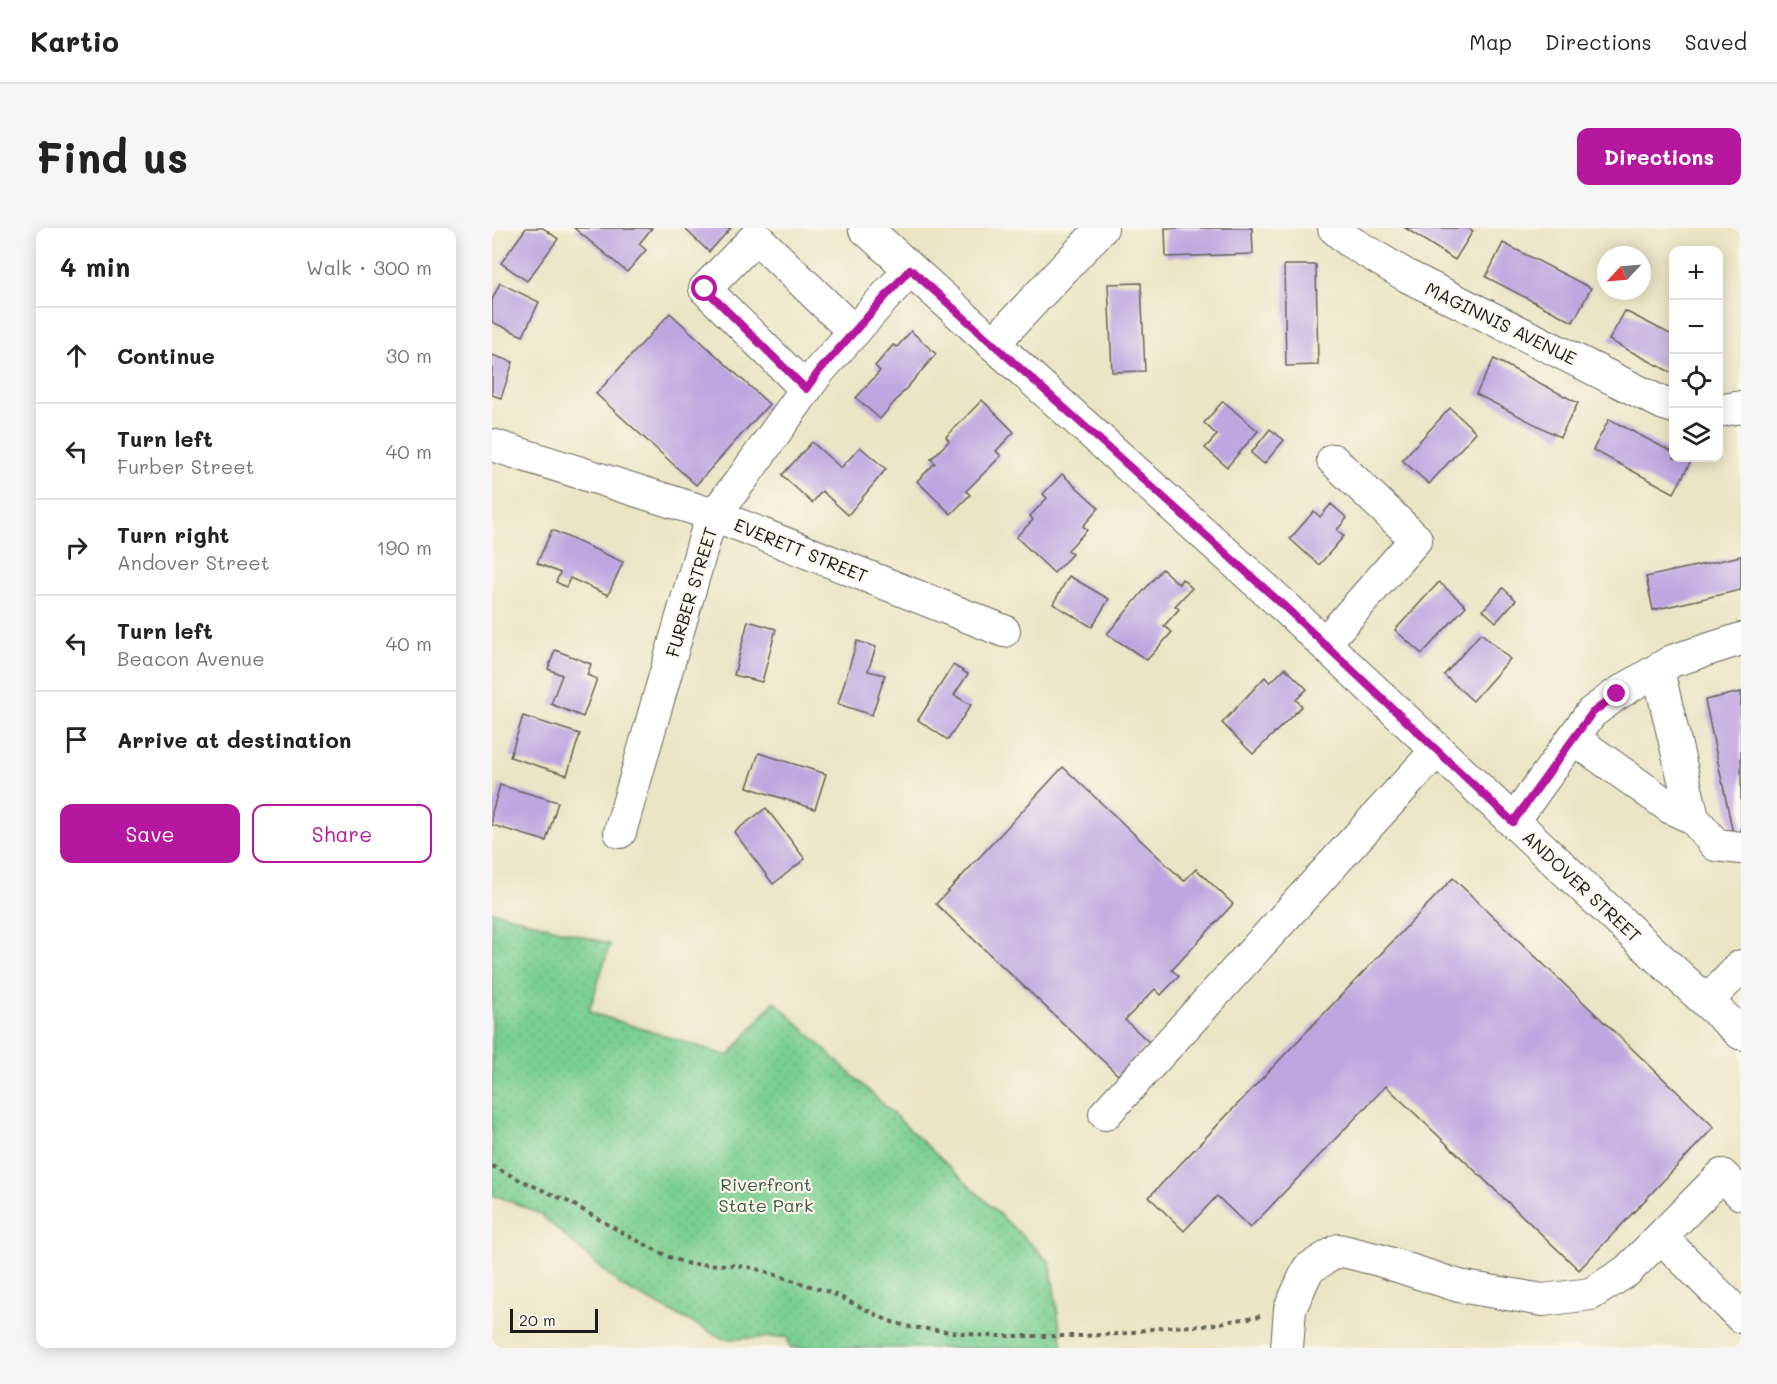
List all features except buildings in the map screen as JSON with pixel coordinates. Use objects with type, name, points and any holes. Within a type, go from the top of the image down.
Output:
[{"type":"main road","name":"ANDOVER STREET","points":[[865,228],[1324,644],[1741,1033]]},
{"type":"street","points":[[993,344],[1102,228]]},
{"type":"street","name":"MAGINNIS AVENUE","points":[[1334,228],[1349,241],[1407,276],[1669,405]]},
{"type":"street","points":[[806,389],[705,289],[756,237],[854,332]]},
{"type":"street","name":"FURBER STREET","points":[[620,832],[705,537],[714,515],[819,371],[910,269]]},
{"type":"street","points":[[1723,410],[1741,407]]},
{"type":"street","name":"EVERETT STREET","points":[[492,445],[714,515],[1004,631]]},
{"type":"street","points":[[1324,644],[1416,539],[1333,460]]},
{"type":"street","points":[[1513,822],[1592,713],[1617,694],[1672,661],[1741,639]]},
{"type":"street","points":[[1658,669],[1693,818]]},
{"type":"street","points":[[1573,738],[1671,808],[1693,818],[1716,845],[1741,848]]},
{"type":"street","points":[[1105,1114],[1437,750]]},
{"type":"street","points":[[1707,1002],[1741,966]]},
{"type":"street","points":[[1287,1348],[1290,1309],[1308,1269],[1339,1250],[1379,1260],[1459,1286],[1544,1300],[1592,1294],[1627,1271],[1661,1237],[1731,1184]]},
{"type":"street","points":[[1661,1237],[1741,1317]]},
{"type":"path","points":[[492,1166],[569,1202],[669,1257],[689,1264],[754,1268],[832,1293],[889,1321],[910,1327],[986,1336],[1110,1335],[1165,1327],[1203,1326],[1290,1309]]},
{"type":"green space","name":"Riverfront State Park","points":[[492,911],[610,944],[589,1012],[729,1056],[774,1001],[1050,1262],[1063,1348],[790,1348],[787,1337],[724,1339],[621,1286],[540,1214],[500,1197],[492,1196]]},
{"type":"route","points":[[705,289],[806,389],[819,371],[910,269],[1284,606],[1513,822],[1592,713],[1617,694]]}]
